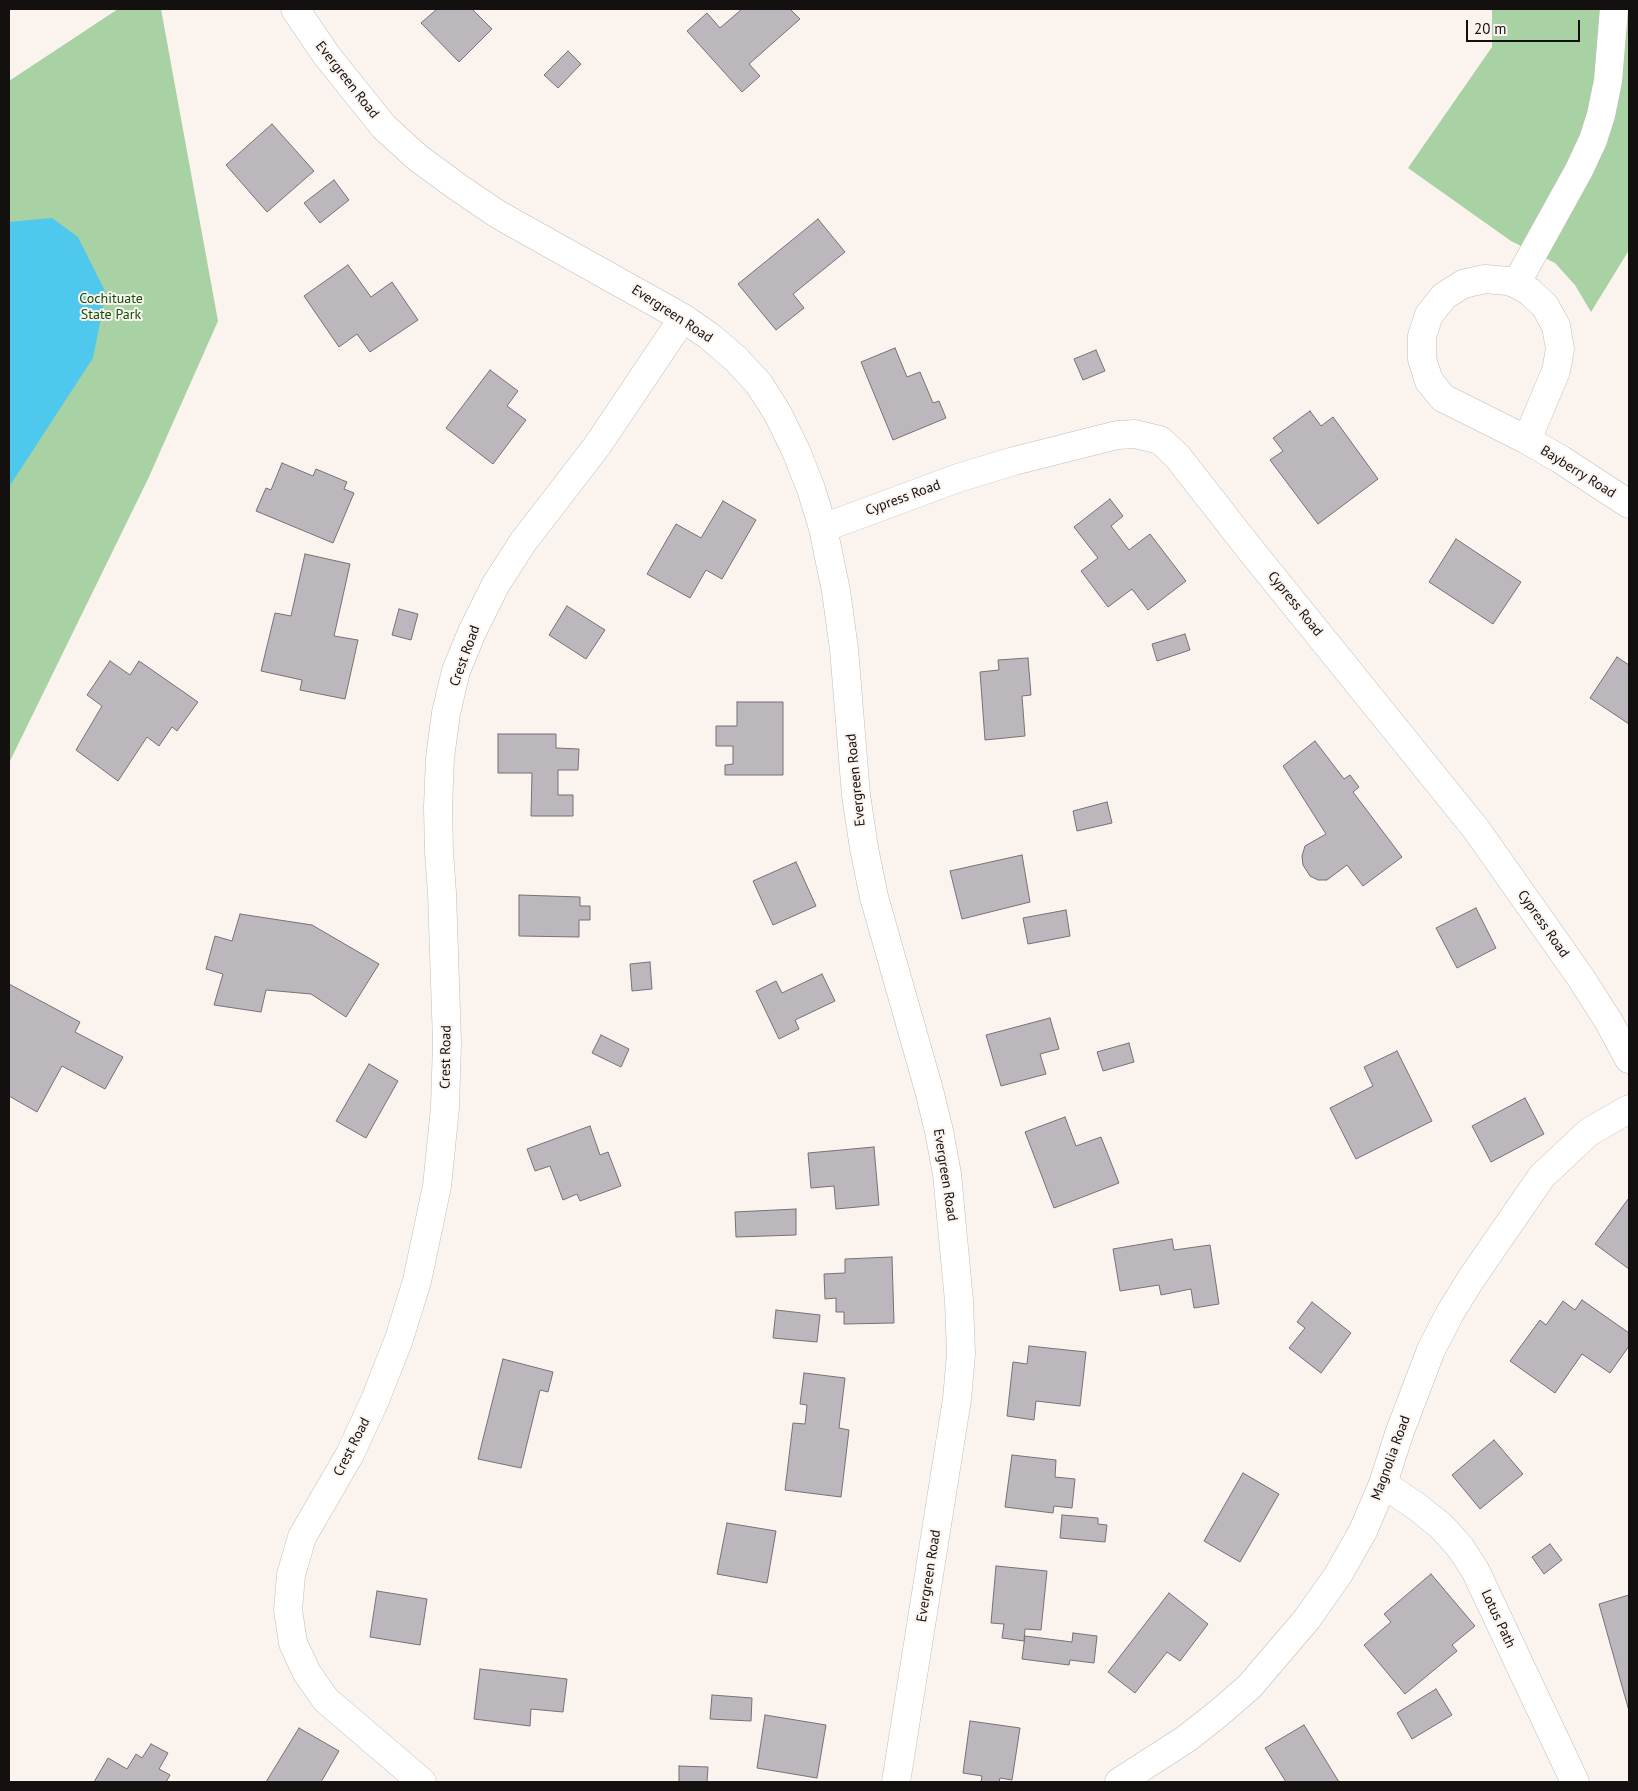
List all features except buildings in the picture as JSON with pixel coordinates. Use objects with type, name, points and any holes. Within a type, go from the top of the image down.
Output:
[{"type":"street","name":"Evergreen Road","points":[[295,9],[327,56],[384,128],[418,158],[499,215],[683,318],[709,336],[736,359],[759,384],[778,414],[796,451],[811,489],[823,528],[836,591],[844,649],[856,795],[864,848],[874,898],[939,1131],[947,1174],[960,1301],[961,1354],[957,1399],[896,1782]]},
{"type":"street","points":[[1516,284],[1579,170],[1593,140],[1608,82],[1614,9]]},
{"type":"street","name":"Bayberry Road","points":[[1527,440],[1556,371],[1560,349],[1556,326],[1545,306],[1529,290],[1516,284],[1508,281],[1485,279],[1463,284],[1444,296],[1429,315],[1422,336],[1422,359],[1429,381],[1443,398],[1527,440],[1629,504]]},
{"type":"street","name":"Crest Road","points":[[422,1782],[326,1700],[307,1673],[293,1643],[288,1610],[291,1575],[302,1537],[350,1454],[400,1339],[417,1281],[437,1186],[445,1108],[446,1042],[443,902],[439,843],[440,767],[446,714],[456,671],[472,632],[496,584],[524,542],[597,446],[683,318]]},
{"type":"street","name":"Cypress Road","points":[[823,528],[958,478],[1014,461],[1117,435],[1135,434],[1160,440],[1177,456],[1476,829],[1581,978],[1609,1022],[1629,1059]]},
{"type":"street","name":"Magnolia Road","points":[[1119,1782],[1186,1739],[1250,1686],[1306,1619],[1338,1574],[1363,1531],[1383,1484],[1399,1434],[1431,1350],[1471,1278],[1542,1176],[1589,1132],[1629,1109]]},
{"type":"street","name":"Lotus Path","points":[[1383,1484],[1416,1506],[1441,1526],[1460,1547],[1475,1570],[1575,1782]]},
{"type":"green space","name":"Cochituate State Park","points":[[118,9],[161,9],[218,321],[148,479],[9,763],[9,81]]},
{"type":"green space","points":[[1492,9],[1629,9],[1629,250],[1591,312],[1575,285],[1555,263],[1511,241],[1408,168],[1492,47]]},
{"type":"water","points":[[52,218],[78,237],[106,293],[93,358],[9,487],[9,222]]}]
